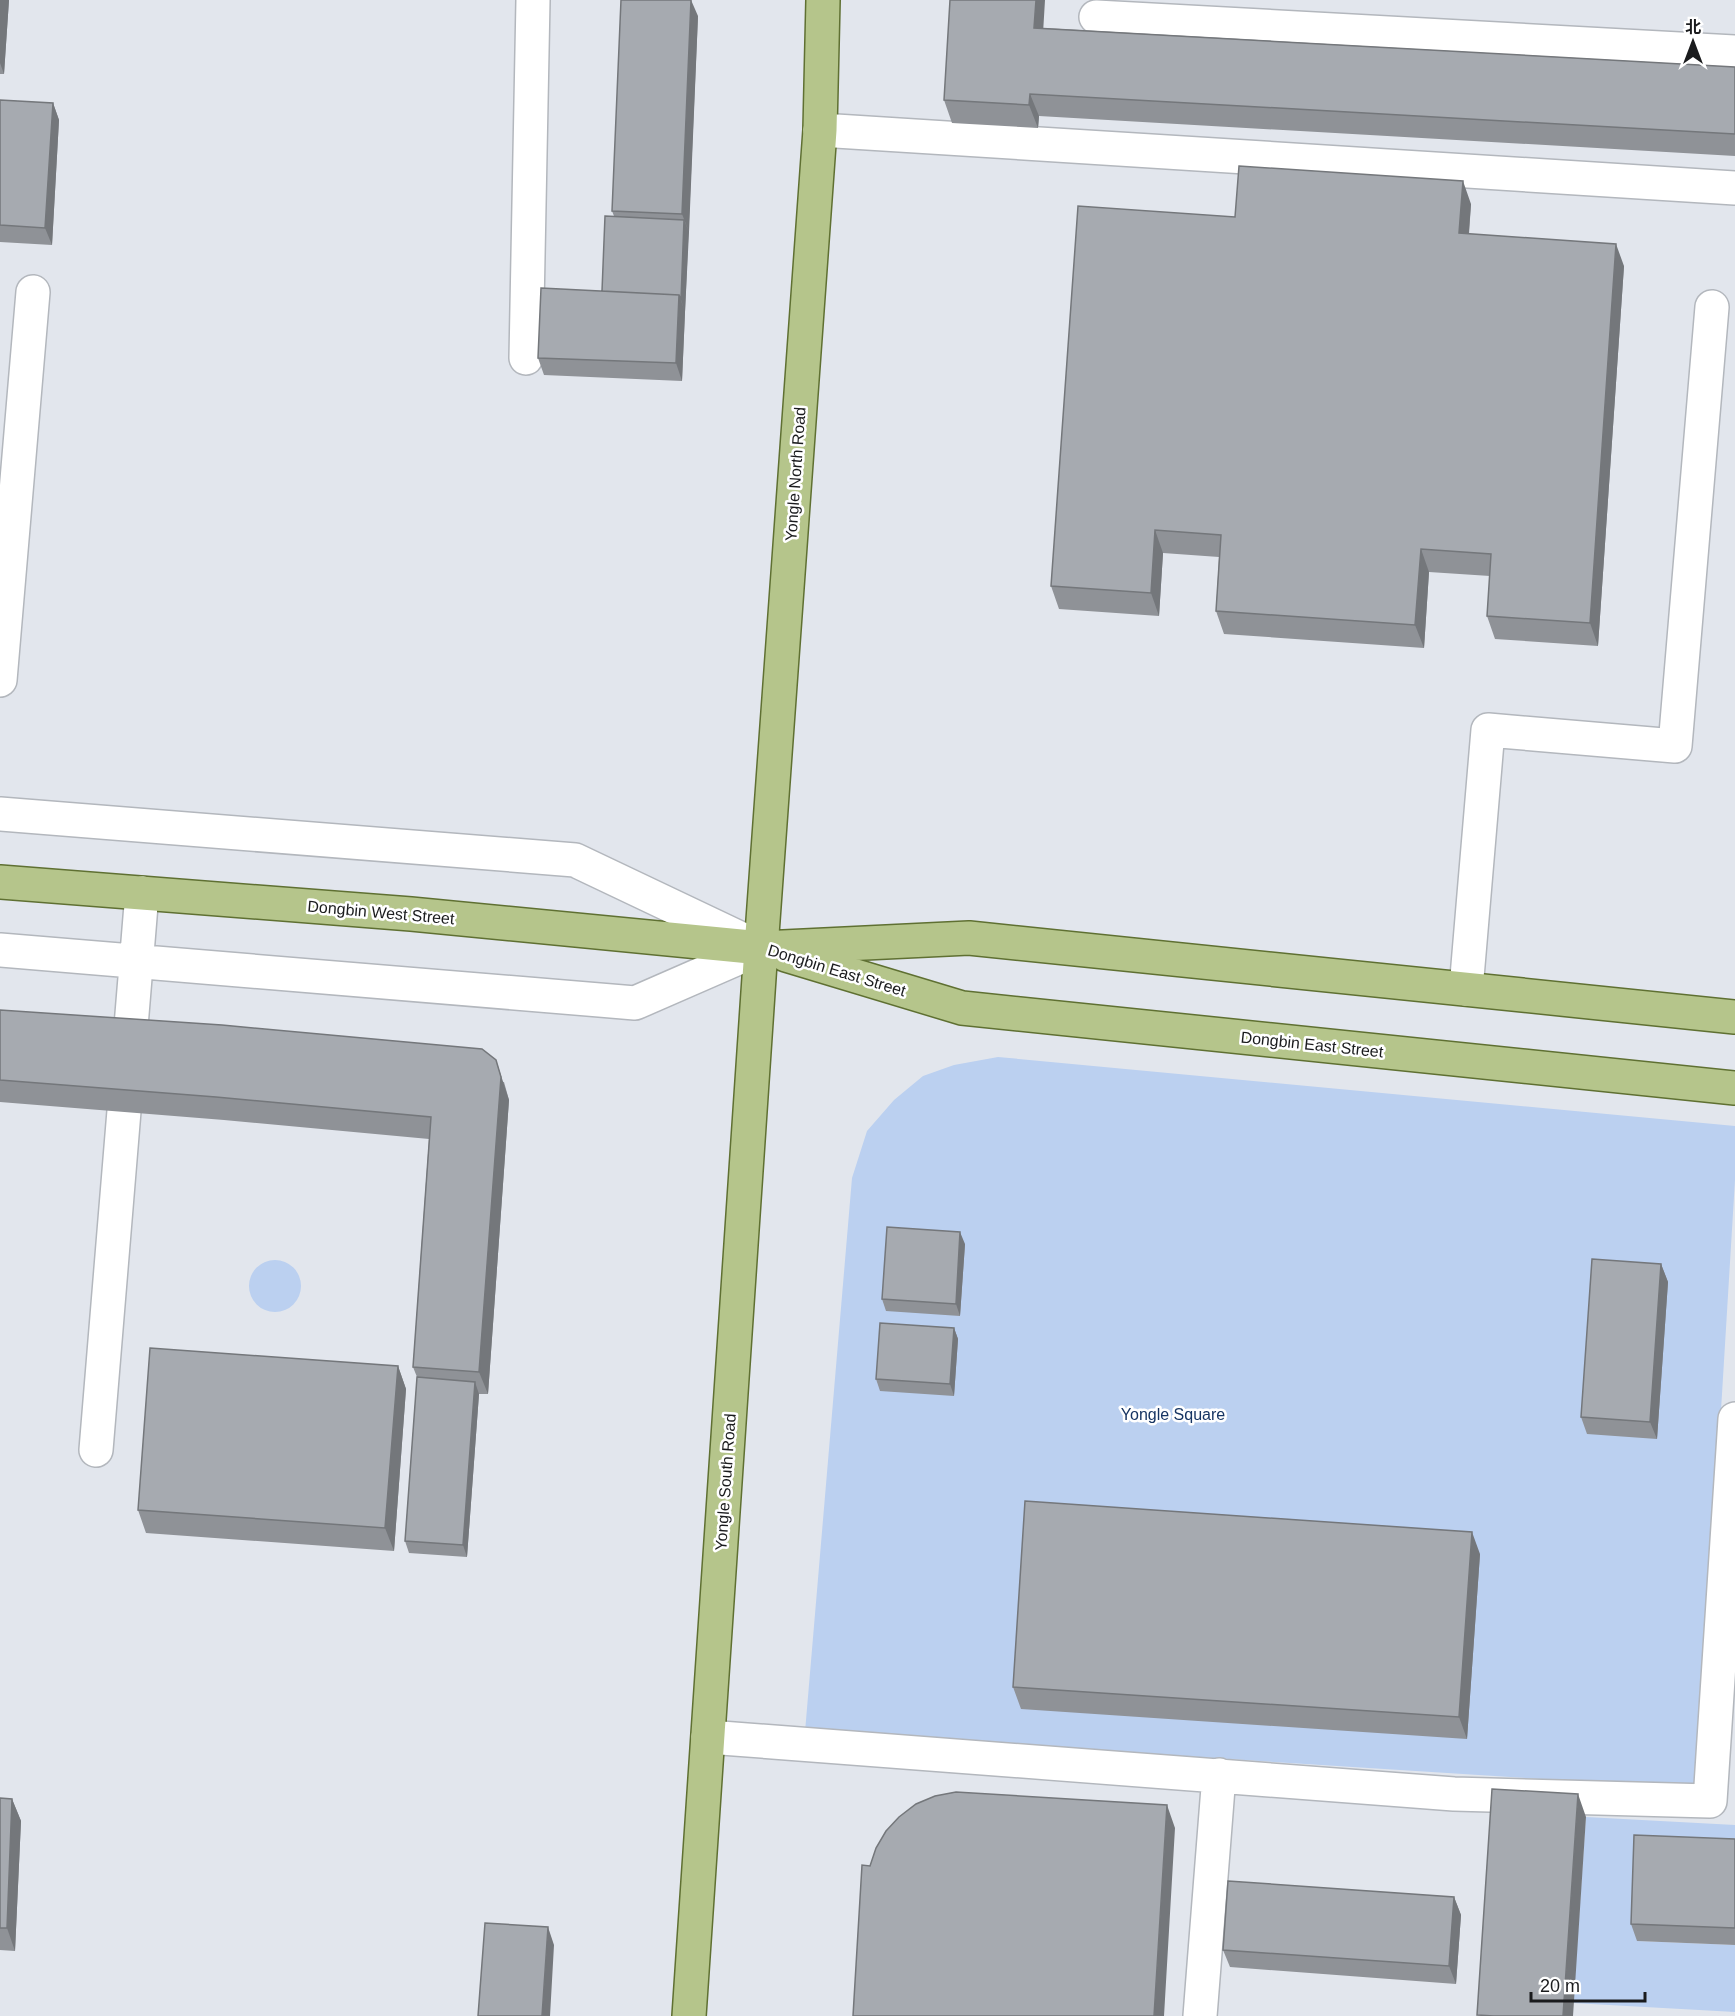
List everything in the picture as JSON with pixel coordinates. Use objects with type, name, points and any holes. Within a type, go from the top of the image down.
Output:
[{"type":"main road","name":"Yongle North Road","points":[[761,948],[820,130],[823,0]]},
{"type":"main road","name":"Dongbin West Street","points":[[0,882],[399,913],[761,948]]},
{"type":"main road","name":"Dongbin East Street","points":[[761,948],[969,938],[1735,1017]]},
{"type":"main road","name":"Dongbin East Street","points":[[761,948],[962,1008],[1735,1088]]},
{"type":"main road","name":"Yongle South Road","points":[[689,2016],[761,948]]},
{"type":"street","points":[[526,358],[533,0]]},
{"type":"street","points":[[1096,17],[1735,52]]},
{"type":"street","points":[[820,130],[1735,188]]},
{"type":"street","points":[[0,680],[33,292]]},
{"type":"street","points":[[1466,989],[1488,730],[1675,746],[1712,306]]},
{"type":"street","points":[[0,814],[575,860],[761,948]]},
{"type":"street","points":[[96,1450],[142,893]]},
{"type":"street","points":[[0,950],[635,1003],[761,948]]},
{"type":"street","points":[[708,1737],[1454,1794],[1710,1801],[1735,1419]]},
{"type":"street","points":[[1200,2016],[1219,1775]]},
{"type":"green space","name":"Yongle Square","points":[[998,1057],[1735,1126],[1735,1180],[1698,1789],[805,1732],[852,1178],[867,1131],[894,1100],[923,1076],[954,1065]]},
{"type":"green space","points":[[270,1260],[280,1260],[294,1267],[301,1286],[294,1305],[280,1312],[270,1312],[260,1308],[253,1301],[249,1291],[249,1281],[253,1271],[260,1264]]},
{"type":"green space","points":[[1586,1817],[1735,1825],[1735,1856],[1637,1941],[1735,1945],[1735,2012],[1573,2003]]},
{"type":"building","points":[[621,0],[691,0],[682,214],[612,211]]},
{"type":"building","points":[[950,0],[1036,0],[1034,28],[1735,67],[1735,134],[1030,94],[1029,105],[944,100]]},
{"type":"building","points":[[0,100],[53,103],[45,228],[0,225]]},
{"type":"building","points":[[1239,166],[1463,181],[1459,233],[1616,244],[1590,623],[1487,616],[1491,554],[1421,549],[1415,625],[1216,611],[1221,535],[1155,530],[1151,593],[1051,586],[1078,206],[1235,217]]},
{"type":"building","points":[[605,216],[684,220],[681,300],[679,295],[602,291]]},
{"type":"building","points":[[541,288],[679,295],[676,363],[538,358]]},
{"type":"building","points":[[0,1010],[222,1025],[482,1049],[496,1060],[501,1077],[479,1372],[413,1367],[431,1117],[0,1080]]},
{"type":"building","points":[[887,1227],[960,1232],[956,1304],[882,1299]]},
{"type":"building","points":[[1592,1259],[1661,1264],[1650,1422],[1581,1417]]},
{"type":"building","points":[[880,1323],[954,1328],[950,1384],[876,1379]]},
{"type":"building","points":[[150,1348],[398,1366],[385,1528],[138,1510]]},
{"type":"building","points":[[417,1377],[475,1382],[463,1545],[405,1541]]},
{"type":"building","points":[[1025,1501],[1472,1532],[1459,1717],[1013,1687]]},
{"type":"building","points":[[1492,1789],[1578,1794],[1563,2016],[1477,2015]]},
{"type":"building","points":[[956,1792],[1167,1805],[1154,2016],[853,2016],[862,1865],[870,1866],[876,1848],[886,1831],[899,1817],[916,1804],[935,1796]]},
{"type":"building","points":[[0,1798],[12,1799],[7,1928],[0,1928]]},
{"type":"building","points":[[1634,1835],[1735,1839],[1735,1928],[1631,1924]]},
{"type":"building","points":[[1228,1881],[1454,1897],[1449,1966],[1223,1950]]},
{"type":"building","points":[[485,1923],[548,1927],[542,2016],[478,2016]]}]
